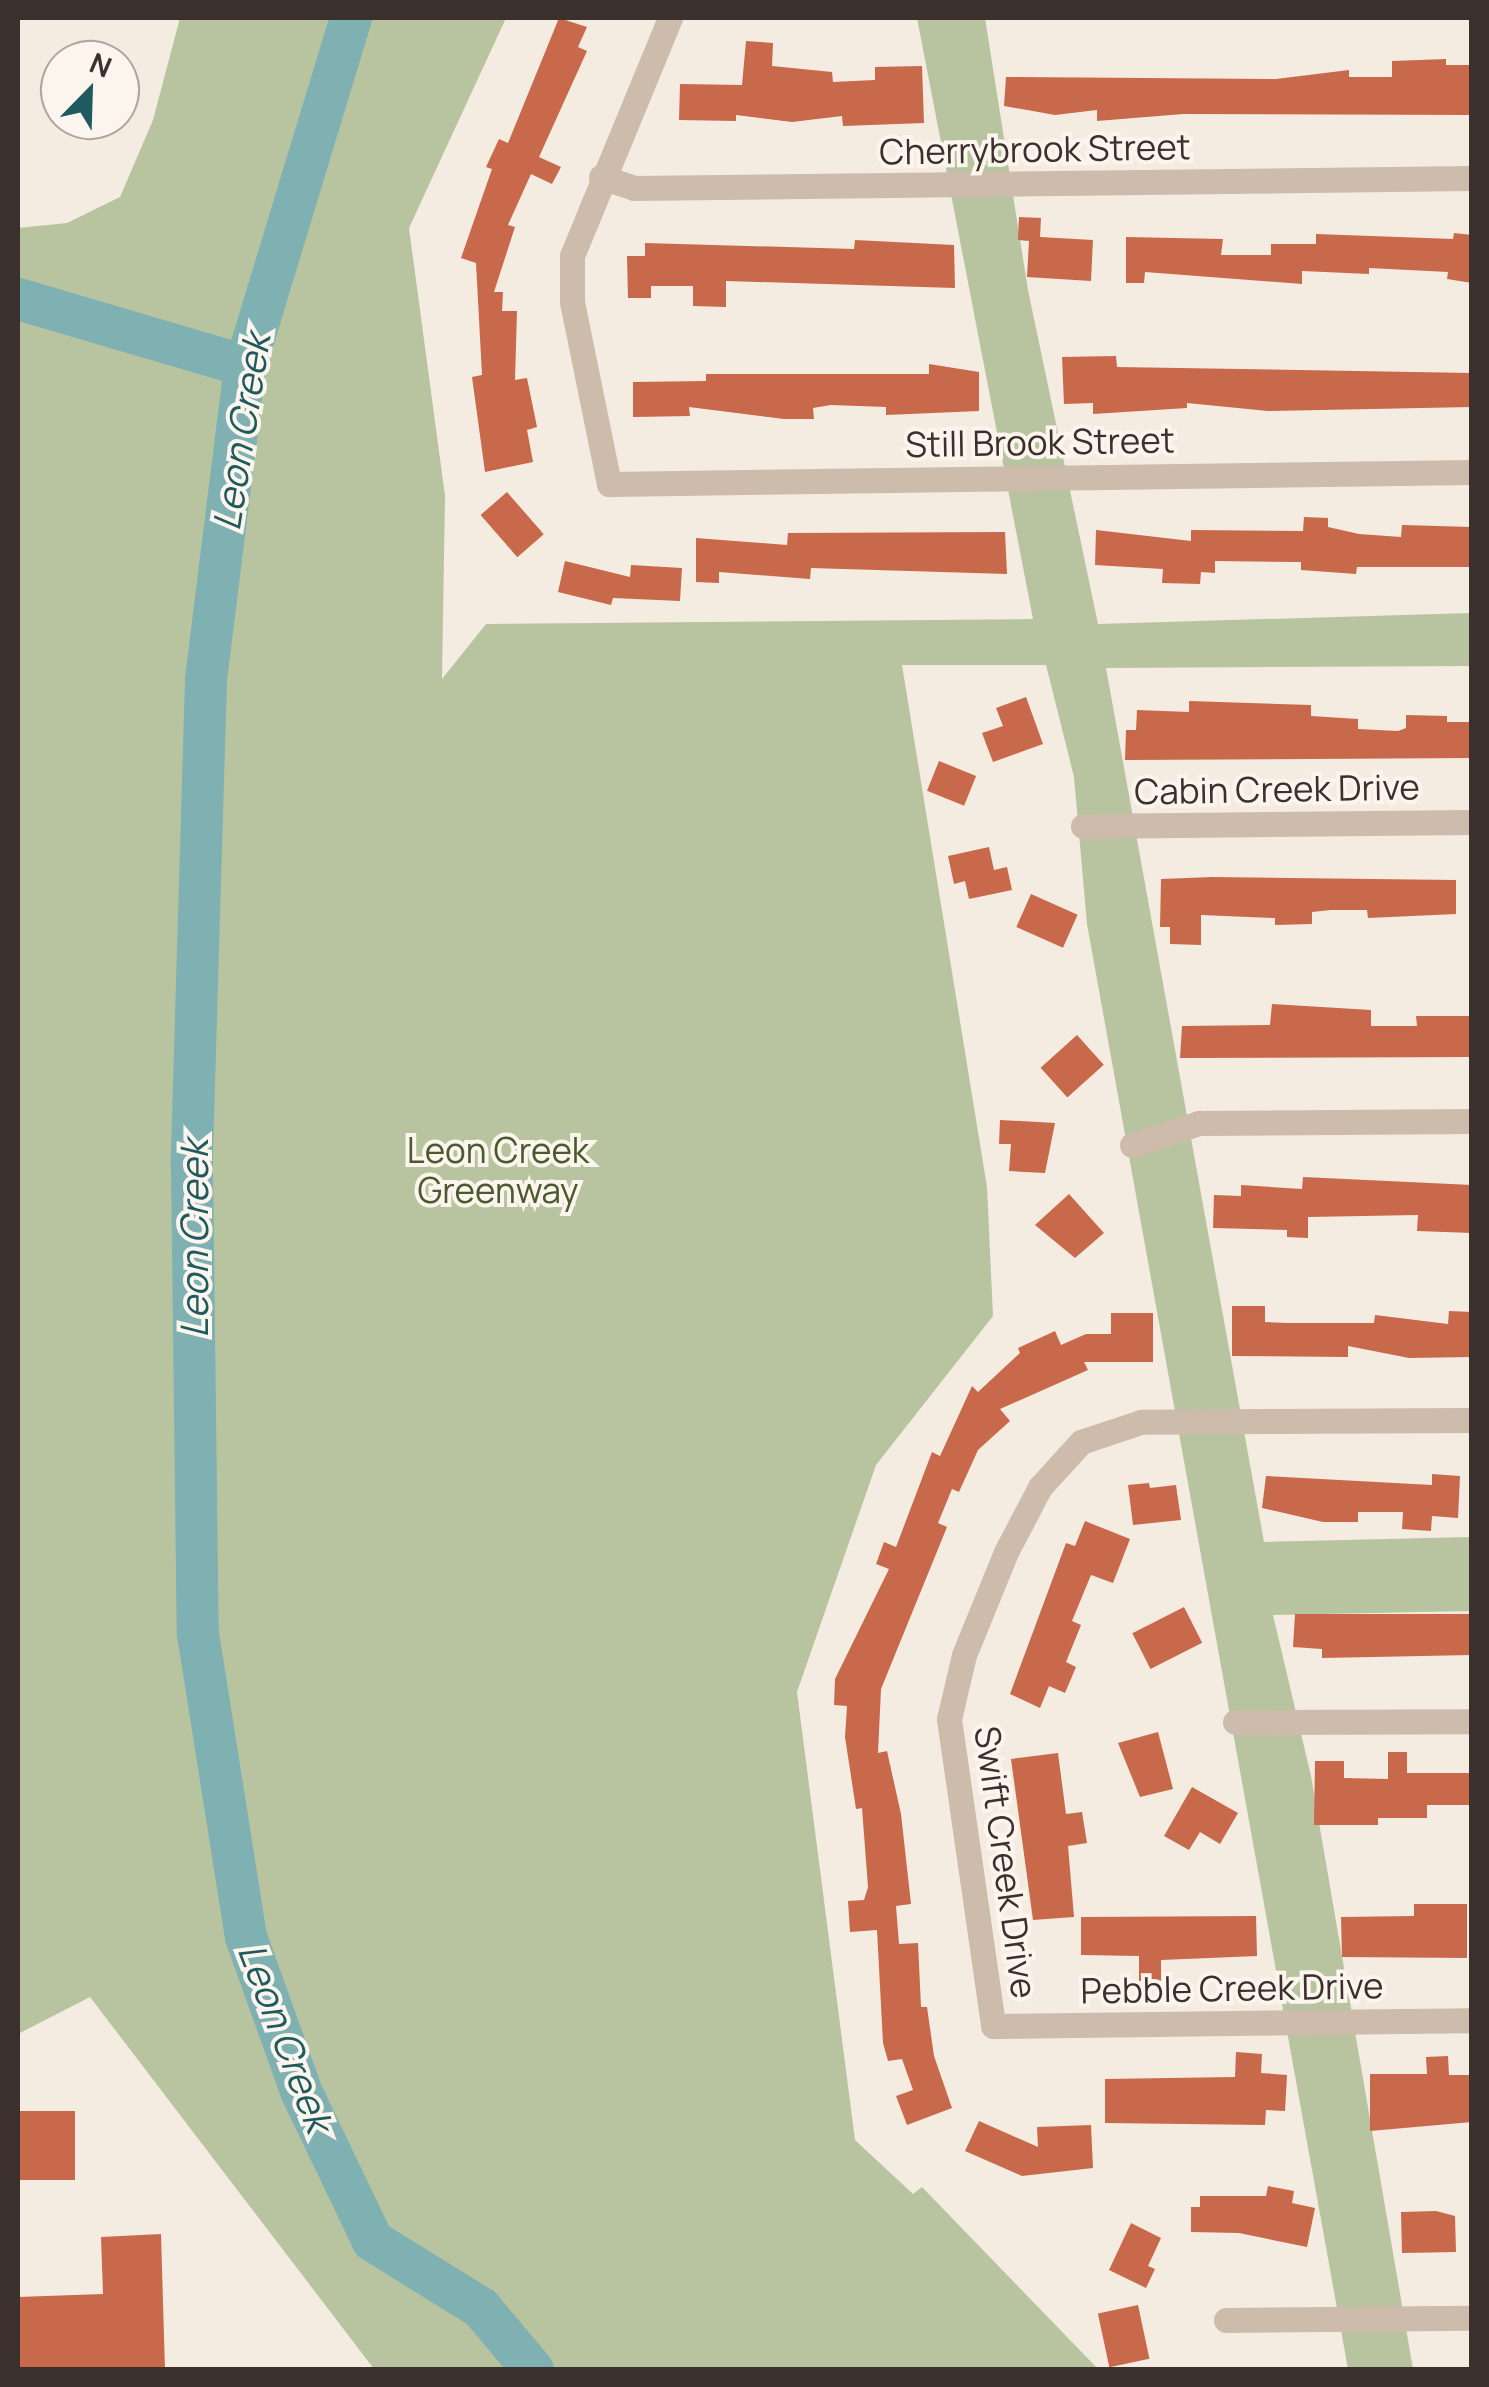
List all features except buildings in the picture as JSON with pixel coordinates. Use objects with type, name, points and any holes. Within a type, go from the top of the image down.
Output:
[{"type":"street","points":[[601,176],[670,18]]},
{"type":"street","name":"Cherrybrook Street","points":[[601,176],[634,188],[1472,178]]},
{"type":"street","name":"Still Brook Street","points":[[601,176],[580,226],[571,286],[609,484],[1472,472]]},
{"type":"street","name":"Cabin Creek Drive","points":[[1083,826],[1472,822]]},
{"type":"street","points":[[1132,1146],[1198,1123],[1472,1121]]},
{"type":"street","name":"Swift Creek Drive","points":[[994,2026],[949,1719],[964,1656],[1006,1552],[1040,1487],[1082,1442],[1141,1422],[1472,1420]]},
{"type":"street","points":[[1235,1722],[1472,1721]]},
{"type":"street","name":"Pebble Creek Drive","points":[[994,2026],[1472,2020]]},
{"type":"street","points":[[1226,2320],[1472,2318]]},
{"type":"green space","name":"Leon Creek Greenway","points":[[180,18],[506,18],[409,228],[445,496],[442,679],[486,624],[1033,619],[917,18],[985,18],[1028,290],[1098,624],[1471,613],[1471,666],[1106,668],[1264,1542],[1471,1537],[1471,1611],[1273,1615],[1311,1776],[1413,2369],[1348,2369],[1087,924],[1074,777],[1046,665],[902,665],[987,1187],[993,1316],[876,1465],[797,1692],[855,2140],[913,2194],[922,2187],[1098,2369],[374,2369],[90,1997],[18,2034],[18,228],[67,223],[120,197],[153,120]]},
{"type":"waterway","name":"Leon Creek","points":[[351,18],[245,366],[206,680],[192,1166],[198,1634],[246,1937],[301,2091],[373,2241],[481,2308],[533,2370]]},
{"type":"waterway","points":[[18,299],[245,366]]}]
